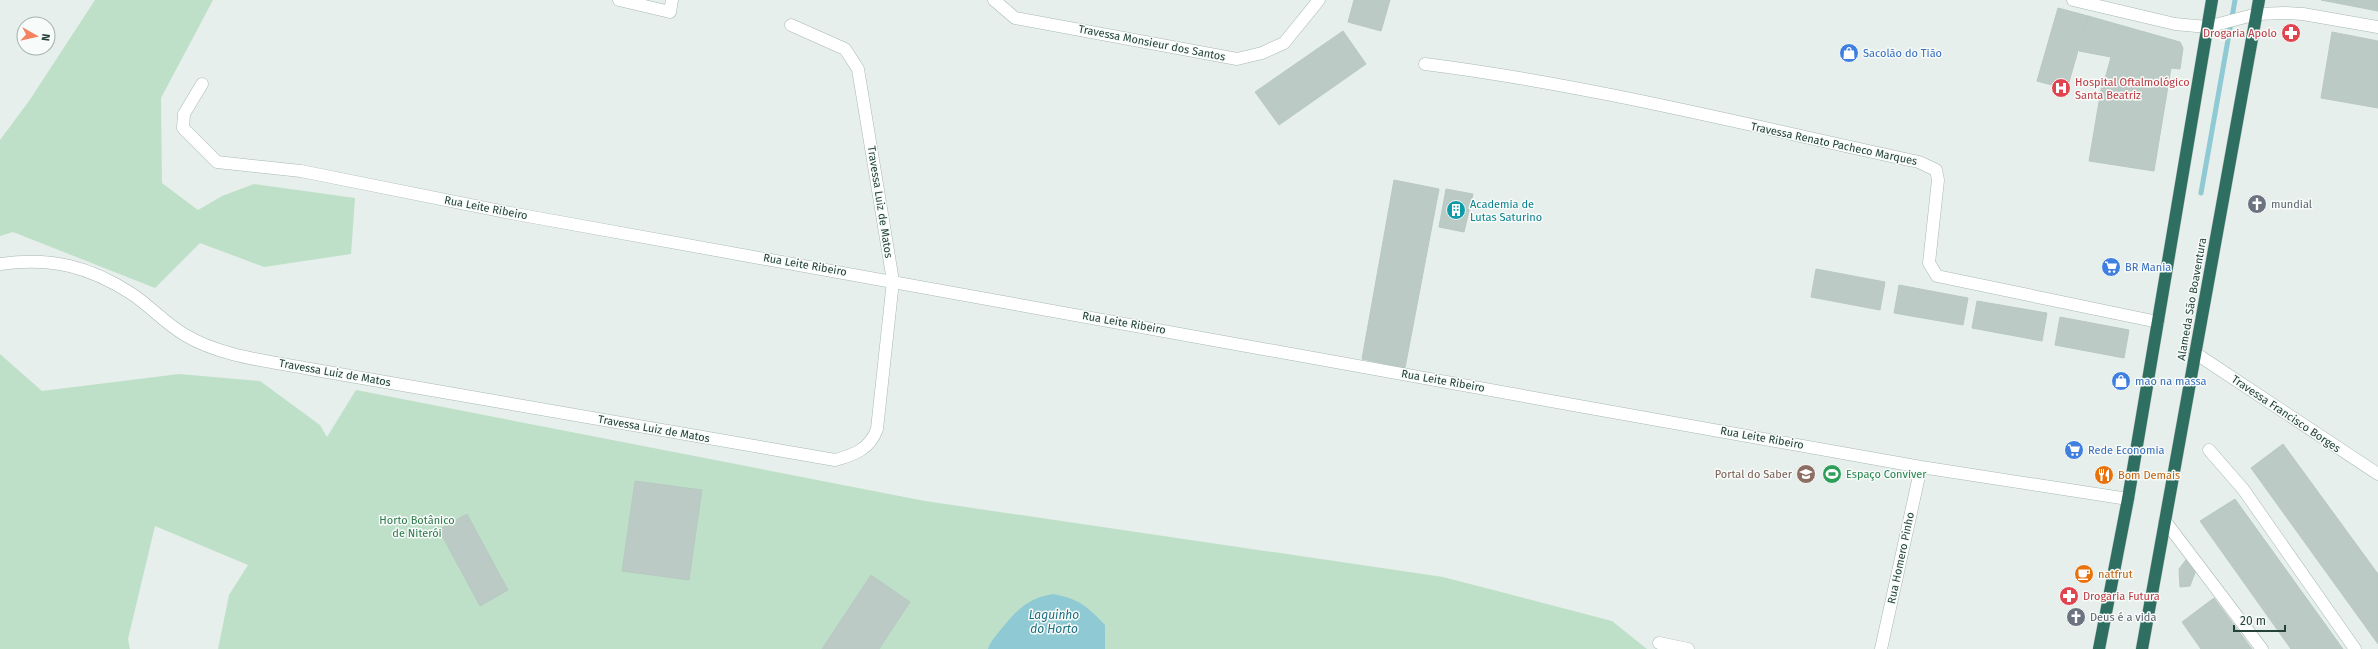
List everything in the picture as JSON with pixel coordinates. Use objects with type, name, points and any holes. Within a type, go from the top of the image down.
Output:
[{"type":"highway","points":[[2099,649],[2128,499],[2212,0]]},
{"type":"highway","name":"Alameda São Boaventura","points":[[2142,649],[2259,0]]},
{"type":"street","points":[[619,0],[670,12],[672,0]]},
{"type":"street","name":"Travessa Monsieur dos Santos","points":[[994,0],[1015,18],[1237,59],[1262,53],[1284,43],[1319,0]]},
{"type":"street","points":[[2073,0],[2175,24],[2207,27],[2244,16],[2257,14],[2303,14],[2378,26]]},
{"type":"street","name":"Travessa Luiz de Matos","points":[[0,264],[47,260],[90,272],[132,294],[185,335],[227,353],[310,369],[835,460],[854,455],[864,448],[874,436],[877,429],[893,281],[858,69],[845,48],[791,25]]},
{"type":"street","name":"Travessa Renato Pacheco Marques","points":[[1425,64],[1485,71],[1604,94],[1919,162],[1936,170],[1938,180],[1929,263],[1938,276],[2158,322]]},
{"type":"street","name":"Rua Leite Ribeiro","points":[[202,84],[184,114],[183,128],[217,162],[301,171],[516,214],[1921,467],[2128,499]]},
{"type":"street","name":"Travessa Francisco Borges","points":[[2196,353],[2378,474]]},
{"type":"street","points":[[2210,450],[2243,489],[2355,649]]},
{"type":"street","name":"Rua Homero Pinho","points":[[1882,649],[1921,467]]},
{"type":"street","points":[[2165,521],[2262,649]]},
{"type":"street","points":[[1659,643],[1688,649]]},
{"type":"green space","points":[[95,0],[213,0],[161,98],[162,183],[198,210],[222,196],[254,184],[355,198],[351,254],[264,267],[200,243],[155,288],[13,232],[0,236],[0,140],[29,101]]},
{"type":"green space","name":"Horto Botânico de Niterói","points":[[0,354],[42,391],[179,374],[260,381],[320,425],[327,437],[356,390],[925,501],[1443,577],[1612,621],[1647,649],[218,649],[229,595],[248,565],[155,526],[128,639],[130,649],[0,649]]},
{"type":"water","name":"Laguinho do Horto","points":[[1053,594],[1070,598],[1082,604],[1105,625],[1105,649],[988,649],[994,638],[1018,610],[1037,598]]},
{"type":"building","points":[[1354,0],[1390,0],[1381,31],[1348,22]]},
{"type":"building","points":[[2321,0],[2378,0],[2378,11]]},
{"type":"building","points":[[2058,8],[2088,16],[2067,89],[2037,81]]},
{"type":"building","points":[[2088,16],[2180,42],[2183,48],[2180,69],[2171,68],[2154,171],[2089,161],[2103,78],[2105,79],[2111,57],[2079,51]]},
{"type":"building","points":[[1343,31],[1366,64],[1279,125],[1255,92]]},
{"type":"building","points":[[2332,32],[2378,41],[2378,108],[2321,98]]},
{"type":"building","points":[[1394,180],[1439,189],[1405,368],[1362,359]]},
{"type":"building","name":"Academia de Lutas Saturino","points":[[1446,189],[1473,194],[1464,232],[1439,227]]},
{"type":"building","points":[[1816,269],[1885,282],[1880,310],[1811,297]]},
{"type":"building","points":[[1899,285],[1968,298],[1963,325],[1894,313]]},
{"type":"building","points":[[1977,301],[2047,313],[2042,341],[1972,328]]},
{"type":"building","points":[[2060,317],[2129,330],[2124,358],[2055,345]]},
{"type":"building","points":[[2283,444],[2378,574],[2378,644],[2251,468]]},
{"type":"building","points":[[635,481],[702,490],[689,580],[622,571]]},
{"type":"building","points":[[2235,499],[2343,649],[2291,649],[2200,521]]},
{"type":"building","points":[[467,514],[508,590],[480,606],[439,530]]},
{"type":"building","points":[[2188,557],[2198,565],[2190,586],[2180,587],[2179,569]]},
{"type":"building","points":[[871,575],[910,602],[879,649],[822,649]]},
{"type":"building","points":[[2214,598],[2252,649],[2201,649],[2182,622]]},
{"type":"waterway","points":[[2201,193],[2235,0]]},
{"type":"place","name":"Drogaria Apolo","points":[[2291,33]]},
{"type":"place","name":"Sacolão do Tião","points":[[1849,53]]},
{"type":"place","name":"Hospital Oftalmológico Santa Beatriz","points":[[2061,88]]},
{"type":"place","name":"mundial","points":[[2257,204]]},
{"type":"place","name":"Academia de Lutas Saturino","points":[[1456,210]]},
{"type":"place","name":"BR Mania","points":[[2111,267]]},
{"type":"place","name":"mao na massa","points":[[2121,381]]},
{"type":"place","name":"Rede Economia","points":[[2074,450]]},
{"type":"place","name":"Portal do Saber","points":[[1806,474]]},
{"type":"place","name":"Espaço Conviver","points":[[1832,474]]},
{"type":"place","name":"Bom Demais","points":[[2104,475]]},
{"type":"place","name":"natfrut","points":[[2084,574]]},
{"type":"place","name":"Drogaria Futura","points":[[2069,596]]},
{"type":"place","name":"Deus é a vida","points":[[2076,617]]}]
